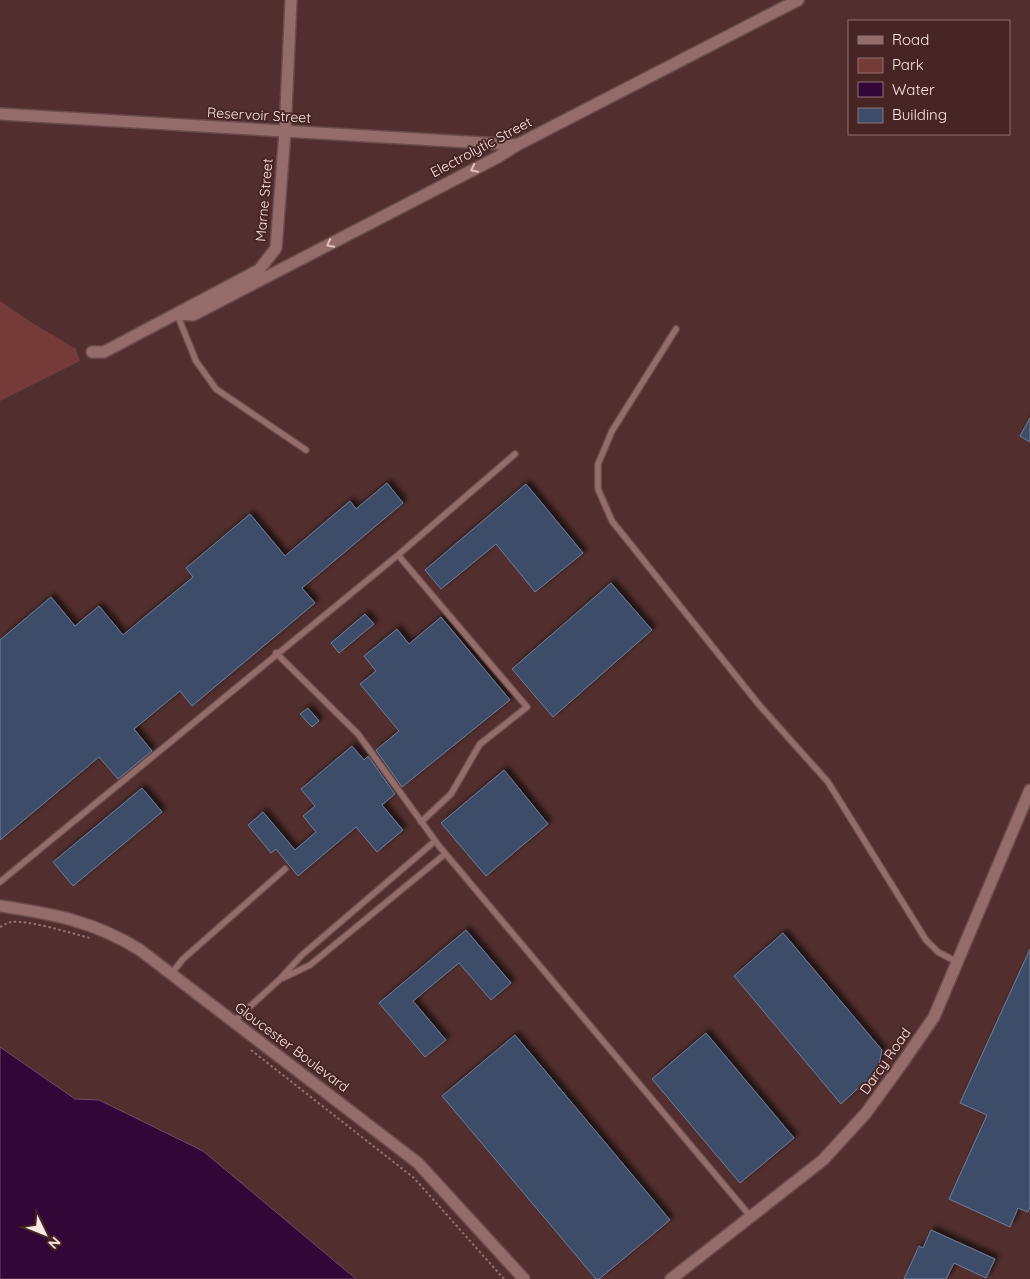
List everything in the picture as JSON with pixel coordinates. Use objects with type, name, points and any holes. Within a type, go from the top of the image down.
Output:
[{"type":"street","name":"Marne Street","points":[[92,352],[104,352],[259,270],[276,248],[285,132],[291,0]]},
{"type":"street","name":"Electrolytic Street","points":[[177,314],[193,315],[798,0]]},
{"type":"street","name":"Reservoir Street","points":[[0,114],[517,145]]},
{"type":"street","name":"Darcy Road","points":[[671,1279],[823,1160],[866,1113],[904,1062],[934,1017],[1030,790]]},
{"type":"street","name":"Gloucester Boulevard","points":[[0,906],[52,914],[79,921],[108,932],[140,950],[418,1163],[524,1279]]},
{"type":"lane","points":[[177,314],[196,361],[216,389],[306,450]]},
{"type":"lane","points":[[676,329],[612,431],[598,464],[598,489],[612,521],[760,706],[828,782],[926,940],[938,952],[957,962]]},
{"type":"lane","points":[[0,882],[398,554],[515,454]]},
{"type":"lane","points":[[398,554],[527,707],[480,744],[451,794],[422,822]]},
{"type":"lane","points":[[276,653],[358,734],[445,854],[751,1217]]},
{"type":"lane","points":[[234,1021],[302,956],[435,841]]},
{"type":"lane","points":[[279,980],[310,965],[445,854]]},
{"type":"lane","points":[[171,974],[183,959],[285,870]]},
{"type":"path","points":[[0,927],[9,922],[19,922],[56,929],[91,939]]},
{"type":"path","points":[[247,1047],[414,1178],[504,1279]]},
{"type":"green space","points":[[0,301],[76,349],[80,361],[0,401]]},
{"type":"water","points":[[0,1047],[75,1099],[99,1100],[203,1151],[356,1279],[0,1279]]},
{"type":"building","points":[[1030,418],[1030,442],[1020,436]]},
{"type":"building","points":[[387,483],[403,503],[302,588],[315,603],[192,706],[180,691],[134,729],[152,751],[118,779],[99,757],[0,840],[0,640],[51,597],[75,626],[99,606],[123,635],[193,577],[186,568],[250,514],[285,556],[350,501],[356,509]]},
{"type":"building","points":[[526,484],[583,553],[535,592],[496,544],[441,589],[425,570]]},
{"type":"building","points":[[611,583],[652,630],[553,717],[512,669]]},
{"type":"building","points":[[365,614],[374,624],[339,653],[331,643]]},
{"type":"building","points":[[441,617],[510,700],[402,787],[376,750],[399,731],[360,684],[376,671],[364,656],[397,629],[409,644]]},
{"type":"building","points":[[308,708],[319,721],[312,727],[300,714]]},
{"type":"building","points":[[352,746],[364,760],[368,756],[395,794],[382,805],[403,830],[377,852],[356,827],[298,876],[276,849],[271,853],[248,825],[263,812],[295,850],[316,832],[303,816],[315,806],[301,789]]},
{"type":"building","points":[[504,770],[548,824],[486,876],[441,823]]},
{"type":"building","points":[[142,788],[162,812],[73,886],[53,862]]},
{"type":"building","points":[[466,930],[511,983],[491,1000],[459,963],[413,1001],[446,1040],[425,1057],[379,1003]]},
{"type":"building","points":[[783,933],[882,1050],[878,1070],[841,1104],[734,976]]},
{"type":"building","points":[[1030,949],[1030,1207],[1028,1212],[1018,1208],[1010,1227],[949,1199],[987,1115],[960,1103]]},
{"type":"building","points":[[706,1033],[794,1138],[740,1183],[652,1079]]},
{"type":"building","points":[[515,1035],[670,1220],[599,1279],[596,1279],[442,1096]]},
{"type":"building","points":[[931,1230],[995,1259],[986,1278],[954,1263],[946,1279],[904,1279],[919,1246],[923,1248]]}]
